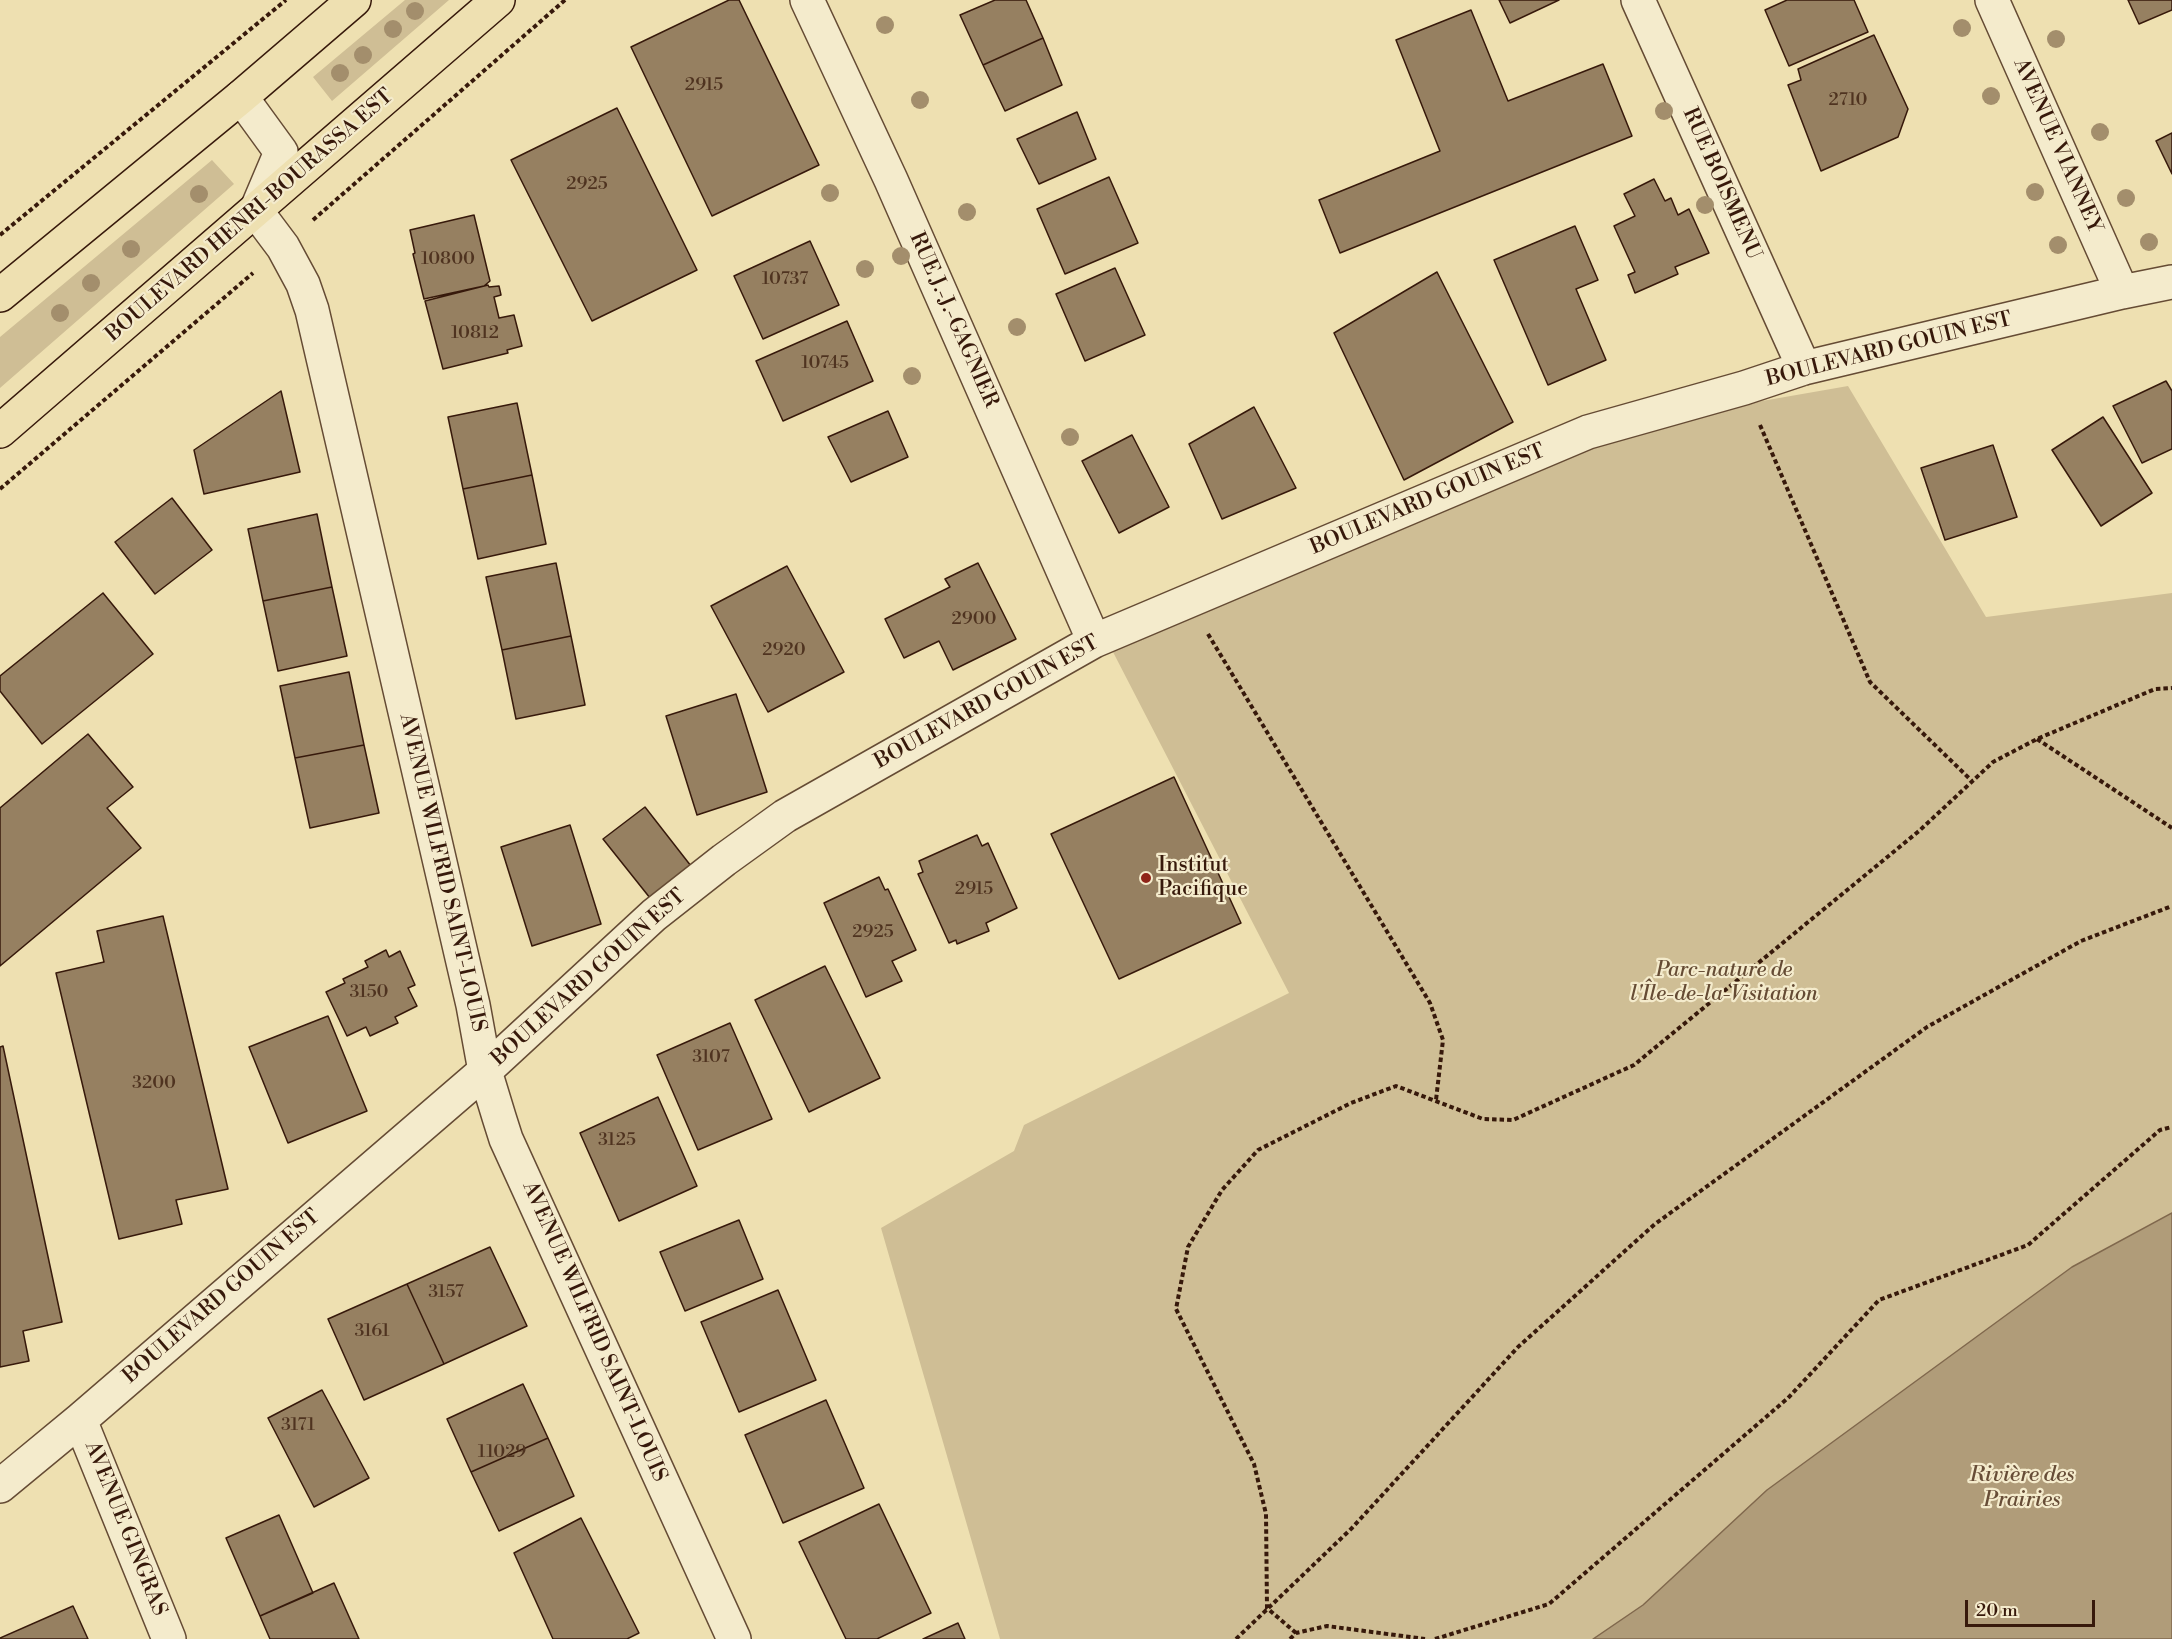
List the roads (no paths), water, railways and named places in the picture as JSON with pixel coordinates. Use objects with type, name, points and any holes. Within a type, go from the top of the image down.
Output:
[{"type":"main road","points":[[0,295],[242,97],[354,0]]},
{"type":"main road","name":"BOULEVARD HENRI-BOURASSA EST","points":[[0,431],[498,0]]},
{"type":"street","name":"RUE J.-J.-GAGNIER","points":[[807,0],[891,180],[1094,641]]},
{"type":"street","name":"RUE BOISMENU","points":[[1638,0],[1804,368]]},
{"type":"street","name":"AVENUE VIANNEY","points":[[1992,0],[2122,292]]},
{"type":"street","points":[[242,97],[281,152],[256,211]]},
{"type":"street","name":"AVENUE WILFRID SAINT-LOUIS","points":[[256,211],[288,256],[303,284],[312,310],[473,1005],[485,1071],[506,1139],[734,1639]]},
{"type":"street","name":"BOULEVARD GOUIN EST","points":[[0,1486],[80,1420],[485,1071],[654,915],[724,860],[785,816],[1094,641],[1588,432],[1744,388],[1804,368],[2172,282]]},
{"type":"street","name":"AVENUE GINGRAS","points":[[80,1420],[169,1639]]},
{"type":"water","name":"Rivière des Prairies","points":[[2172,1213],[2172,1639],[1593,1639],[1643,1605],[1767,1490],[2072,1267]]},
{"type":"place","name":"Institut Pacifique","points":[[1146,878]]},
{"type":"park label","name":"Parc-nature de l'Île-de-la-Visitation","points":[[1724,983]]}]
